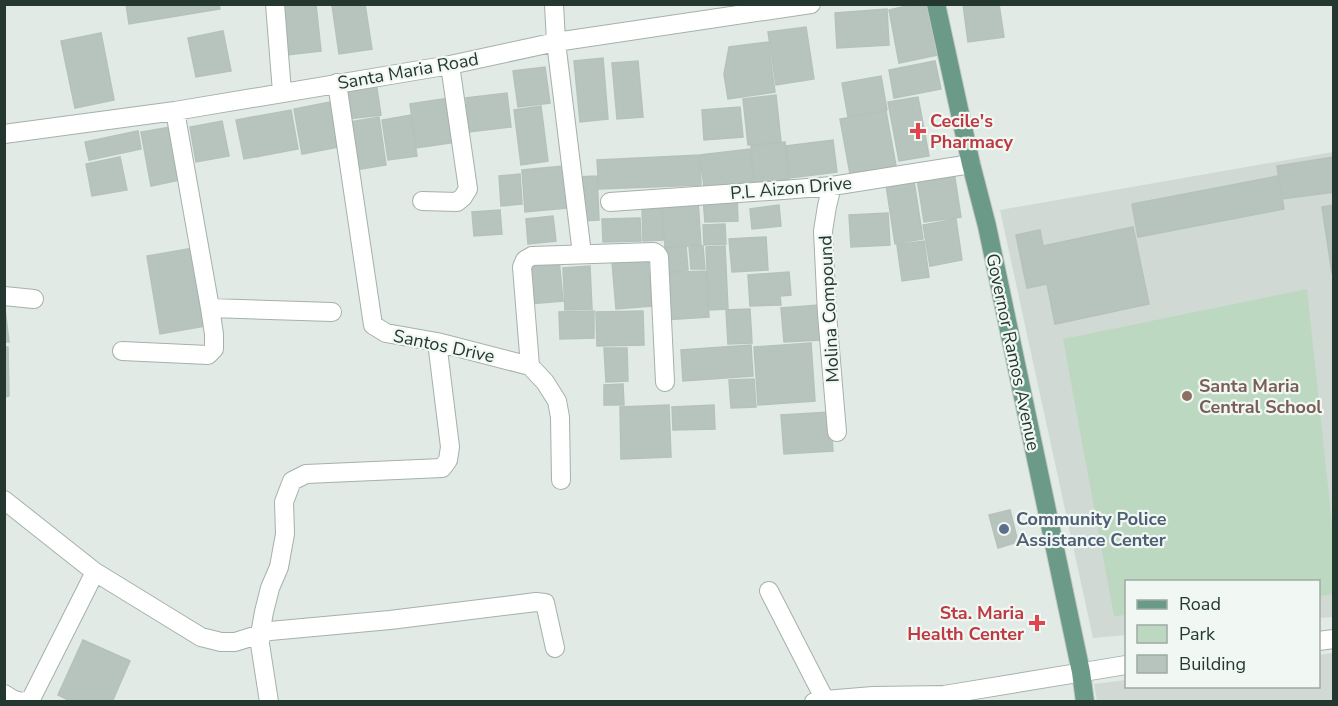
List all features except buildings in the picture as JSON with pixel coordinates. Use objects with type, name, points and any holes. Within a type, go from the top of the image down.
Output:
[{"type":"main road","name":"Governor Ramos Avenue","points":[[936,4],[987,226],[1086,702]]},
{"type":"street","points":[[275,4],[282,92]]},
{"type":"street","points":[[554,4],[556,42],[582,254]]},
{"type":"street","points":[[683,4],[685,23]]},
{"type":"street","name":"Santa Maria Road","points":[[4,134],[175,111],[450,65],[556,42],[774,7],[811,4]]},
{"type":"street","points":[[422,201],[457,202],[468,189],[450,65]]},
{"type":"street","name":"Santos Drive","points":[[337,83],[373,325],[386,333],[437,342],[530,366]]},
{"type":"street","points":[[122,351],[208,355],[214,349],[210,308],[175,111]]},
{"type":"street","name":"P.L Aizon Drive","points":[[610,202],[832,186],[971,164]]},
{"type":"street","name":"Molina Compound","points":[[832,186],[824,231],[827,314],[837,432]]},
{"type":"street","points":[[561,480],[560,417],[557,401],[545,382],[530,366],[522,267],[525,260],[532,256],[654,252],[657,254],[659,257],[665,382]]},
{"type":"street","points":[[4,296],[34,298]]},
{"type":"street","points":[[210,308],[332,312]]},
{"type":"street","points":[[269,702],[260,634],[270,588],[279,567],[285,534],[284,502],[292,481],[306,474],[442,468],[448,460],[450,447],[437,342]]},
{"type":"street","points":[[4,500],[95,572],[201,637],[221,642],[235,642],[270,631],[390,620],[536,602],[545,603],[555,648]]},
{"type":"street","points":[[4,694],[22,702],[31,699],[95,572]]},
{"type":"street","points":[[769,591],[820,701],[945,698],[1125,665]]},
{"type":"shaded area","name":"Santa Maria Central School","points":[[1333,152],[1333,617],[1320,618],[1320,580],[1125,580],[1125,635],[1093,638],[1000,210]]},
{"type":"shaded area","points":[[1333,653],[1333,701],[1097,701],[1094,684],[1125,680],[1125,688],[1320,688],[1320,655]]},
{"type":"green space","points":[[1307,289],[1333,534],[1333,594],[1320,596],[1320,580],[1125,580],[1125,615],[1114,616],[1063,339]]},
{"type":"place","name":"Cecile's Pharmacy","points":[[918,131]]},
{"type":"place","name":"Santa Maria Central School","points":[[1187,396]]},
{"type":"place","name":"Community Police Assistance Center","points":[[1004,529]]},
{"type":"place","name":"Sta. Maria Health Center","points":[[1037,623]]}]
